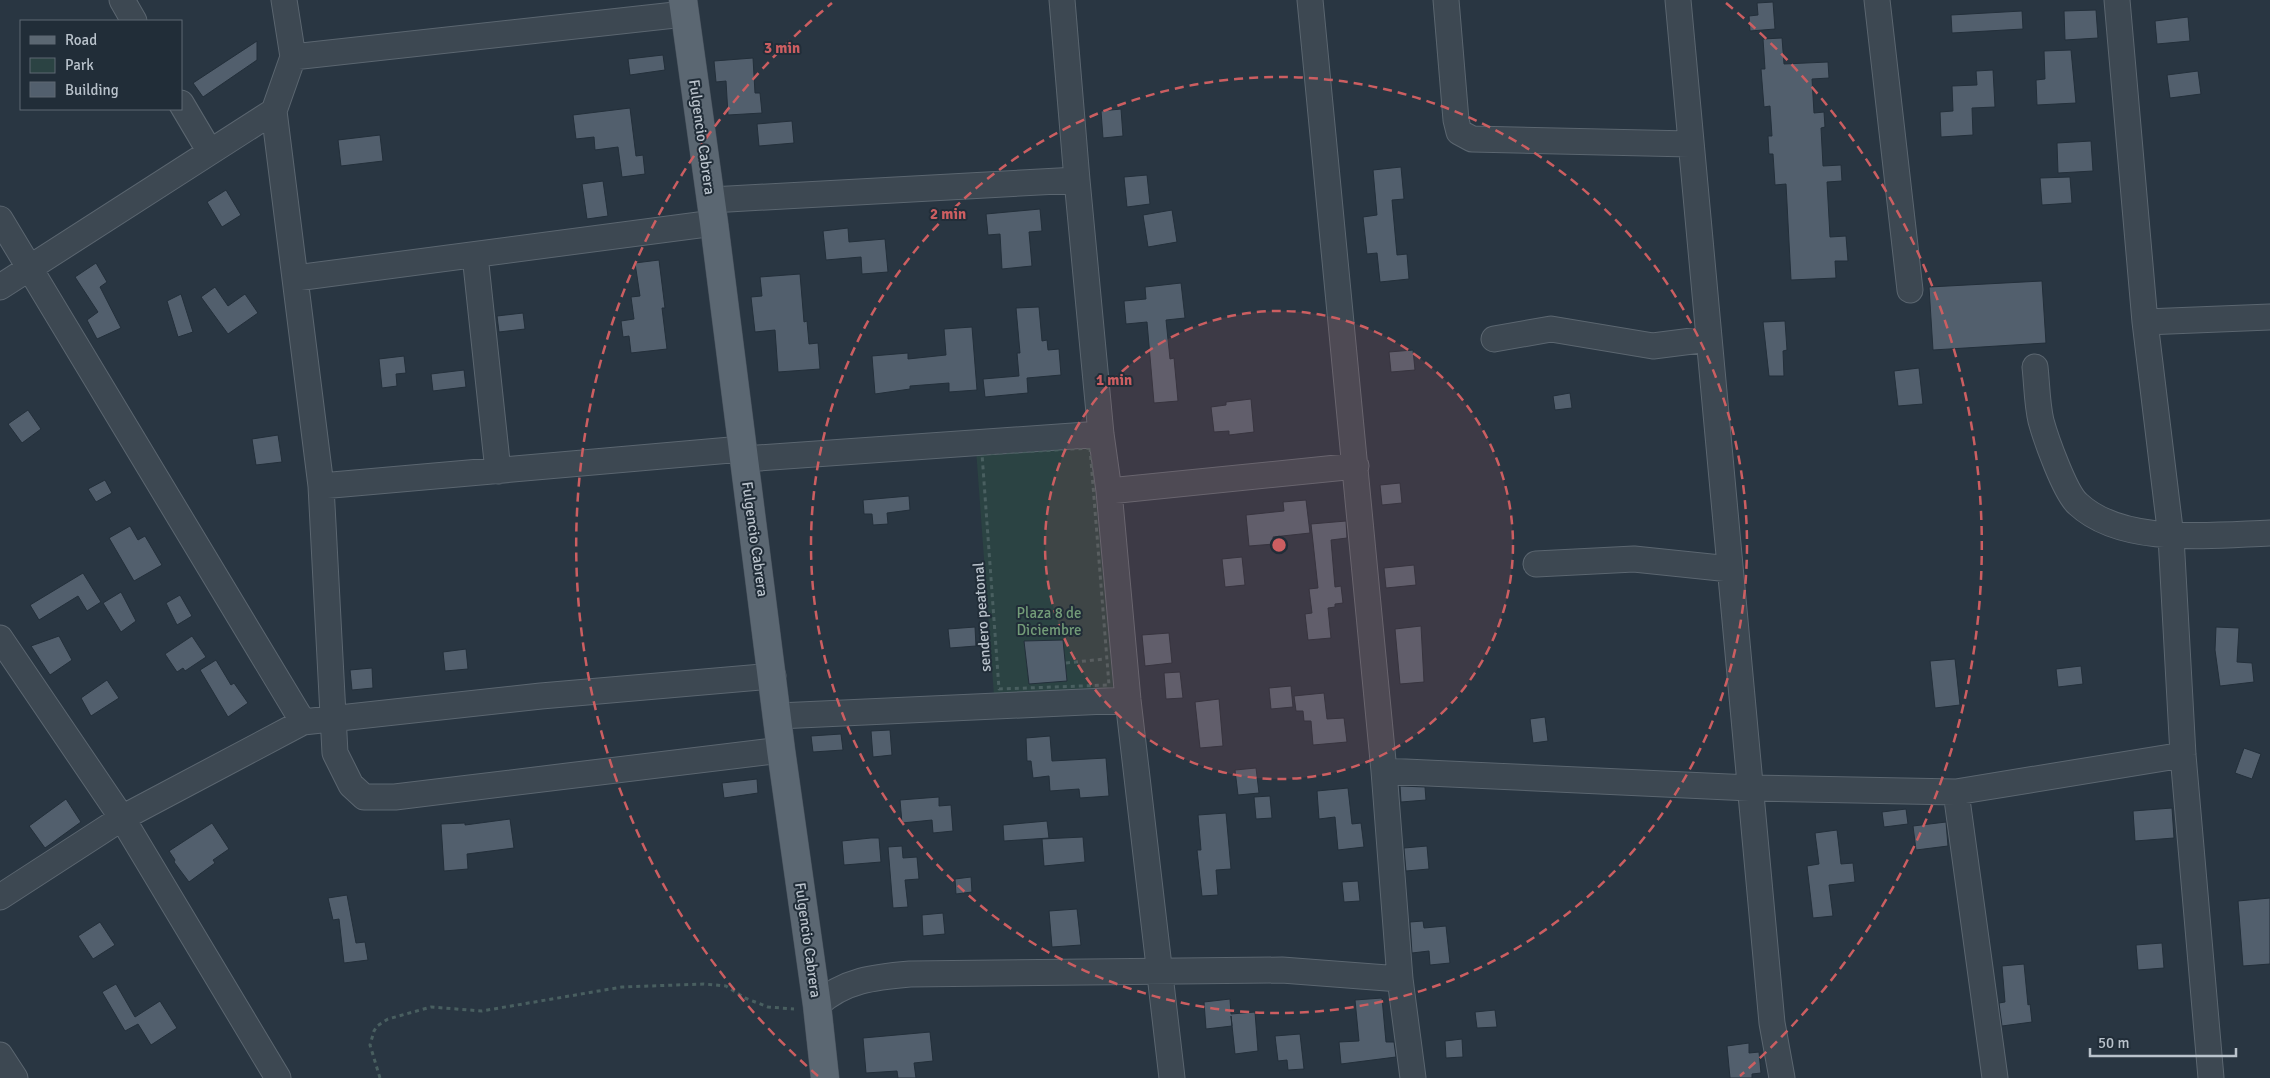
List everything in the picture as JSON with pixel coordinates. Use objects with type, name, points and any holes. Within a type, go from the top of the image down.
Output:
[{"type":"main road","name":"Fulgencio Cabrera","points":[[683,7],[712,211],[781,750],[817,1005],[825,1078]]},
{"type":"street","points":[[122,0],[133,20]]},
{"type":"street","points":[[284,0],[293,57],[274,111],[321,486],[335,753],[351,786],[364,797],[376,798],[781,750]]},
{"type":"street","points":[[1062,0],[1077,180],[1128,700],[1172,1078]]},
{"type":"street","points":[[1310,0],[1356,466],[1384,771],[1400,979],[1413,1078]]},
{"type":"street","points":[[1446,0],[1456,120],[1459,132],[1472,139],[1690,144]]},
{"type":"street","points":[[1678,0],[1772,1023],[1782,1078]]},
{"type":"street","points":[[1877,0],[1910,290]]},
{"type":"street","points":[[2117,0],[2145,322],[2171,537],[2183,755],[2211,1078]]},
{"type":"street","points":[[293,57],[683,7]]},
{"type":"street","points":[[182,105],[210,152]]},
{"type":"street","points":[[0,287],[274,111]]},
{"type":"street","points":[[296,278],[475,255],[712,211],[1077,180]]},
{"type":"street","points":[[0,219],[303,722]]},
{"type":"street","points":[[475,255],[498,471]]},
{"type":"street","points":[[2145,322],[2270,317]]},
{"type":"street","points":[[1494,339],[1551,329],[1652,346],[1708,339]]},
{"type":"street","points":[[2035,367],[2041,420],[2065,484],[2077,504],[2099,520],[2171,537],[2270,533]]},
{"type":"street","points":[[321,486],[498,471],[743,454],[1101,434]]},
{"type":"street","points":[[1109,491],[1356,466]]},
{"type":"street","points":[[1536,564],[1634,559],[1730,569]]},
{"type":"street","points":[[0,638],[122,818],[278,1078]]},
{"type":"street","points":[[0,897],[122,818],[303,722],[541,696],[773,676]]},
{"type":"street","points":[[778,716],[1128,700]]},
{"type":"street","points":[[1384,771],[1750,788],[1956,792],[2183,755]]},
{"type":"street","points":[[1956,792],[1995,1078]]},
{"type":"street","points":[[817,1005],[829,994],[841,987],[870,978],[980,972],[1282,970],[1400,979]]},
{"type":"street","points":[[0,1055],[15,1078]]},
{"type":"path","name":"sendero peatonal","points":[[1090,448],[1107,659],[1109,685],[999,689],[982,454],[1090,448]]},
{"type":"path","points":[[1066,663],[1107,659]]},
{"type":"path","points":[[380,1078],[370,1045],[377,1026],[388,1020],[431,1007],[482,1010],[622,987],[704,984],[726,986],[745,998],[768,1007],[796,1009],[817,1005]]},
{"type":"green space","name":"Plaza 8 de Diciembre","points":[[1093,442],[1116,692],[994,696],[976,449]]},
{"type":"building","points":[[1773,2],[1775,29],[1750,31],[1749,16],[1758,15],[1757,3]]},
{"type":"building","points":[[2096,10],[2098,38],[2065,40],[2064,11]]},
{"type":"building","points":[[2022,11],[2023,29],[1952,33],[1951,15]]},
{"type":"building","points":[[2188,17],[2190,41],[2157,44],[2155,21]]},
{"type":"building","points":[[1782,38],[1784,64],[1828,62],[1829,78],[1812,79],[1814,113],[1824,112],[1825,127],[1821,128],[1823,166],[1841,165],[1842,181],[1827,182],[1830,237],[1846,236],[1848,261],[1835,261],[1836,278],[1791,280],[1786,184],[1775,185],[1773,154],[1769,154],[1768,136],[1772,136],[1770,106],[1764,107],[1761,69],[1765,69],[1763,39]]},
{"type":"building","points":[[257,41],[257,60],[203,97],[193,83]]},
{"type":"building","points":[[2071,50],[2076,103],[2037,105],[2036,80],[2045,79],[2044,51]]},
{"type":"building","points":[[663,55],[665,70],[630,75],[628,59]]},
{"type":"building","points":[[753,58],[755,93],[760,93],[762,113],[728,115],[726,81],[716,82],[714,61]]},
{"type":"building","points":[[1993,70],[1995,107],[1972,108],[1973,135],[1941,137],[1940,112],[1953,111],[1952,86],[1977,85],[1976,71]]},
{"type":"building","points":[[2198,71],[2201,94],[2170,98],[2167,75]]},
{"type":"building","points":[[630,108],[636,156],[643,155],[645,174],[622,177],[618,147],[595,150],[594,137],[576,139],[573,115]]},
{"type":"building","points":[[1121,109],[1123,136],[1103,138],[1101,111]]},
{"type":"building","points":[[792,121],[794,143],[759,146],[757,124]]},
{"type":"building","points":[[380,135],[383,161],[341,166],[338,140]]},
{"type":"building","points":[[2091,141],[2093,171],[2058,173],[2057,143]]},
{"type":"building","points":[[1401,167],[1404,199],[1392,200],[1397,255],[1407,254],[1409,279],[1380,282],[1377,253],[1367,254],[1363,217],[1377,215],[1373,170]]},
{"type":"building","points":[[1147,175],[1150,204],[1127,207],[1124,177]]},
{"type":"building","points":[[2070,177],[2072,203],[2042,205],[2040,178]]},
{"type":"building","points":[[603,181],[608,216],[587,219],[582,184]]},
{"type":"building","points":[[226,190],[241,215],[222,227],[207,202]]},
{"type":"building","points":[[1040,209],[1042,231],[1029,232],[1032,266],[1002,269],[1000,234],[988,235],[986,214]]},
{"type":"building","points":[[1172,210],[1177,242],[1148,247],[1143,215]]},
{"type":"building","points":[[848,228],[849,242],[885,239],[888,272],[862,274],[861,257],[826,260],[823,231]]},
{"type":"building","points":[[659,260],[665,308],[662,308],[667,349],[631,353],[629,336],[623,337],[621,321],[634,319],[631,297],[640,296],[635,263]]},
{"type":"building","points":[[96,263],[107,282],[100,287],[121,328],[97,339],[87,320],[98,312],[75,277]]},
{"type":"building","points":[[800,274],[804,322],[807,321],[809,344],[818,343],[820,369],[778,372],[775,330],[755,332],[751,297],[762,296],[760,277]]},
{"type":"building","points":[[2042,281],[2046,343],[1933,350],[1929,287]]},
{"type":"building","points":[[1181,283],[1185,318],[1166,320],[1170,359],[1174,358],[1178,401],[1154,403],[1147,322],[1126,324],[1124,301],[1146,299],[1145,287]]},
{"type":"building","points":[[215,287],[228,306],[245,294],[258,313],[228,334],[201,297]]},
{"type":"building","points":[[181,294],[193,332],[178,337],[167,301]]},
{"type":"building","points":[[1039,307],[1042,341],[1047,340],[1048,350],[1059,349],[1061,375],[1027,378],[1028,393],[985,397],[983,379],[1019,376],[1017,353],[1020,353],[1016,308]]},
{"type":"building","points":[[523,313],[525,329],[499,332],[497,316]]},
{"type":"building","points":[[1785,321],[1787,350],[1783,351],[1784,376],[1769,376],[1763,322]]},
{"type":"building","points":[[972,327],[977,390],[949,392],[949,383],[910,386],[910,389],[875,394],[872,356],[908,353],[908,359],[946,355],[944,329]]},
{"type":"building","points":[[1413,350],[1415,370],[1391,372],[1389,352]]},
{"type":"building","points":[[404,356],[406,373],[396,374],[397,386],[382,388],[379,359]]},
{"type":"building","points":[[1919,368],[1923,404],[1898,406],[1894,371]]},
{"type":"building","points":[[464,370],[466,387],[433,391],[431,374]]},
{"type":"building","points":[[1570,393],[1572,408],[1555,410],[1553,396]]},
{"type":"building","points":[[1251,399],[1254,432],[1229,435],[1229,431],[1214,432],[1211,407],[1226,405],[1226,402]]},
{"type":"building","points":[[28,410],[41,429],[22,443],[8,424]]},
{"type":"building","points":[[278,435],[282,462],[256,465],[252,439]]},
{"type":"building","points":[[105,480],[112,493],[96,502],[88,489]]},
{"type":"building","points":[[1400,483],[1402,503],[1382,505],[1380,485]]},
{"type":"building","points":[[909,496],[910,510],[887,513],[888,524],[873,525],[872,514],[864,514],[863,500]]},
{"type":"building","points":[[1306,500],[1310,533],[1273,537],[1274,544],[1249,546],[1246,515],[1284,511],[1283,502]]},
{"type":"building","points":[[1346,521],[1347,538],[1331,540],[1335,587],[1341,586],[1343,603],[1335,604],[1335,607],[1328,608],[1331,638],[1308,640],[1305,614],[1312,613],[1309,589],[1318,588],[1311,524]]},
{"type":"building","points":[[130,526],[138,540],[145,536],[162,565],[134,581],[109,538]]},
{"type":"building","points":[[1242,557],[1245,585],[1225,587],[1222,559]]},
{"type":"building","points":[[1414,565],[1416,585],[1386,588],[1384,568]]},
{"type":"building","points":[[83,573],[101,602],[87,611],[78,596],[39,620],[30,605]]},
{"type":"building","points":[[121,592],[136,621],[121,632],[103,603]]},
{"type":"building","points":[[180,595],[192,616],[177,625],[166,603]]},
{"type":"building","points":[[1421,626],[1424,682],[1400,684],[1395,629]]},
{"type":"building","points":[[975,627],[976,646],[950,648],[948,629]]},
{"type":"building","points":[[2216,627],[2239,628],[2237,662],[2252,663],[2254,682],[2220,686],[2215,650]]},
{"type":"building","points":[[1169,633],[1172,663],[1145,666],[1142,635]]},
{"type":"building","points":[[59,636],[72,660],[50,675],[31,646]]},
{"type":"building","points":[[192,636],[206,657],[185,671],[183,668],[177,672],[165,654]]},
{"type":"building","points":[[1063,640],[1067,681],[1029,684],[1024,641]]},
{"type":"building","points":[[466,649],[468,669],[445,671],[443,652]]},
{"type":"building","points":[[1955,659],[1960,705],[1935,708],[1930,661]]},
{"type":"building","points":[[216,660],[231,685],[234,683],[248,703],[228,717],[200,670]]},
{"type":"building","points":[[2081,666],[2083,684],[2058,687],[2056,669]]},
{"type":"building","points":[[372,668],[373,688],[352,690],[350,670]]},
{"type":"building","points":[[1180,672],[1183,698],[1166,699],[1164,673]]},
{"type":"building","points":[[107,680],[119,698],[91,716],[81,698]]},
{"type":"building","points":[[1291,686],[1293,707],[1271,709],[1269,688]]},
{"type":"building","points":[[1324,693],[1327,719],[1344,718],[1347,742],[1313,745],[1311,721],[1304,721],[1303,711],[1296,711],[1294,696]]},
{"type":"building","points":[[1219,699],[1223,746],[1200,748],[1195,702]]},
{"type":"building","points":[[1545,717],[1548,741],[1533,743],[1530,719]]},
{"type":"building","points":[[890,730],[892,755],[873,757],[871,731]]},
{"type":"building","points":[[841,734],[843,750],[813,752],[811,736]]},
{"type":"building","points":[[1050,736],[1052,761],[1106,758],[1109,796],[1080,798],[1079,789],[1050,791],[1049,776],[1033,778],[1031,761],[1027,761],[1026,738]]},
{"type":"building","points":[[2244,748],[2261,754],[2252,779],[2235,773]]},
{"type":"building","points":[[1256,768],[1259,793],[1238,795],[1235,770]]},
{"type":"building","points":[[757,779],[758,793],[724,798],[722,783]]},
{"type":"building","points":[[1400,786],[1425,787],[1426,800],[1401,802]]},
{"type":"building","points":[[1348,788],[1352,824],[1361,823],[1364,847],[1338,850],[1335,817],[1319,819],[1317,791]]},
{"type":"building","points":[[1270,796],[1272,818],[1256,819],[1254,797]]},
{"type":"building","points":[[939,797],[939,806],[951,805],[953,831],[933,833],[932,820],[902,823],[900,800]]},
{"type":"building","points":[[66,799],[81,822],[45,848],[29,826]]},
{"type":"building","points":[[2172,808],[2174,838],[2135,841],[2133,811]]},
{"type":"building","points":[[1906,809],[1908,824],[1884,827],[1882,812]]},
{"type":"building","points":[[1226,813],[1231,869],[1216,870],[1218,895],[1202,896],[1197,850],[1201,850],[1198,815]]},
{"type":"building","points":[[510,819],[514,848],[467,854],[468,869],[444,871],[441,824],[465,823],[465,825]]},
{"type":"building","points":[[1047,821],[1049,838],[1004,841],[1003,825]]},
{"type":"building","points":[[1946,822],[1948,846],[1916,850],[1913,826]]},
{"type":"building","points":[[212,823],[229,849],[213,860],[215,863],[189,882],[174,862],[175,860],[169,851]]},
{"type":"building","points":[[1837,830],[1841,864],[1853,863],[1855,882],[1829,885],[1833,916],[1813,918],[1807,866],[1819,864],[1815,833]]},
{"type":"building","points":[[1083,837],[1085,862],[1044,866],[1042,839]]},
{"type":"building","points":[[879,838],[881,862],[844,865],[842,841]]},
{"type":"building","points":[[902,846],[903,858],[917,857],[919,879],[905,880],[908,907],[893,908],[888,847]]},
{"type":"building","points":[[1427,846],[1429,869],[1406,871],[1404,848]]},
{"type":"building","points":[[971,877],[972,892],[956,894],[955,879]]},
{"type":"building","points":[[1358,881],[1360,901],[1344,902],[1342,882]]},
{"type":"building","points":[[347,895],[356,943],[365,942],[368,960],[344,963],[339,919],[333,920],[328,898]]},
{"type":"building","points":[[2270,898],[2270,964],[2243,966],[2238,901]]},
{"type":"building","points":[[1077,909],[1081,945],[1052,947],[1049,911]]},
{"type":"building","points":[[943,913],[945,934],[923,936],[922,915]]},
{"type":"building","points":[[1423,921],[1424,928],[1446,926],[1450,963],[1430,965],[1429,951],[1412,953],[1410,922]]},
{"type":"building","points":[[100,922],[115,945],[93,959],[78,936]]},
{"type":"building","points":[[2162,943],[2164,968],[2138,970],[2136,945]]},
{"type":"building","points":[[2024,964],[2028,1005],[2030,1004],[2032,1022],[2002,1026],[1999,1003],[2005,1002],[2002,966]]},
{"type":"building","points":[[116,984],[135,1017],[160,1001],[177,1028],[151,1045],[138,1024],[125,1031],[102,992]]},
{"type":"building","points":[[1382,998],[1386,1042],[1394,1042],[1396,1057],[1341,1064],[1339,1042],[1359,1041],[1355,1000]]},
{"type":"building","points":[[1230,999],[1231,1014],[1255,1012],[1258,1051],[1235,1054],[1231,1016],[1232,1026],[1206,1029],[1204,1002]]},
{"type":"building","points":[[1495,1010],[1497,1027],[1477,1028],[1475,1012]]},
{"type":"building","points":[[930,1032],[933,1061],[914,1063],[916,1078],[898,1078],[897,1071],[866,1073],[863,1038]]},
{"type":"building","points":[[1300,1034],[1304,1069],[1288,1070],[1287,1060],[1278,1061],[1275,1036]]},
{"type":"building","points":[[1462,1039],[1463,1057],[1446,1058],[1445,1041]]},
{"type":"building","points":[[1749,1043],[1749,1053],[1759,1052],[1761,1073],[1752,1074],[1752,1078],[1730,1078],[1727,1046]]}]
